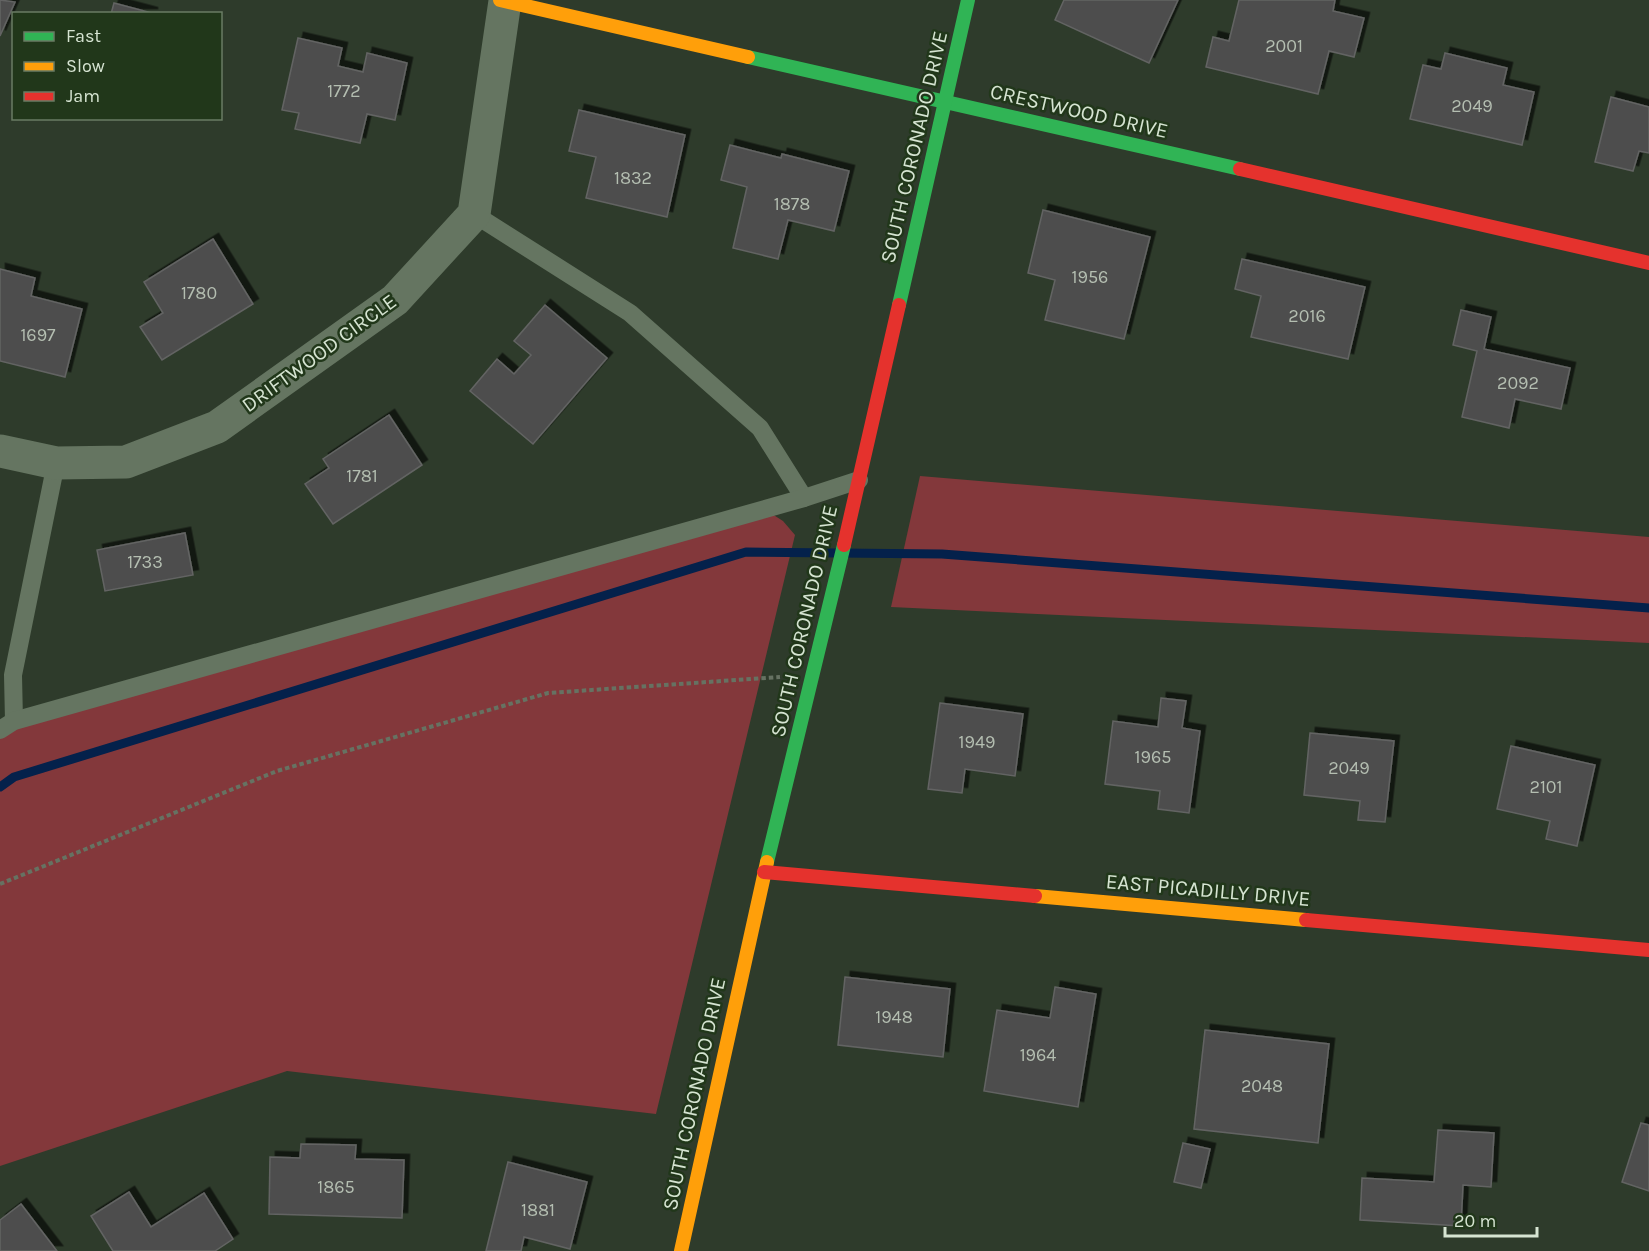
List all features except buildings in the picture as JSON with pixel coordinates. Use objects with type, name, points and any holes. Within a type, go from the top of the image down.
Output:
[{"type":"street","name":"SOUTH CORONADO DRIVE","points":[[681,1251],[764,872],[854,503],[968,0]]},
{"type":"street","name":"CRESTWOOD DRIVE","points":[[502,1],[1649,263]]},
{"type":"street","points":[[474,214],[502,1]]},
{"type":"street","name":"DRIFTWOOD CIRCLE","points":[[0,451],[56,464],[126,462],[217,427],[395,300],[474,214]]},
{"type":"street","name":"EAST PICADILLY DRIVE","points":[[764,872],[1649,950]]},
{"type":"lane","points":[[474,214],[630,313],[760,428],[804,498]]},
{"type":"lane","points":[[56,464],[13,675],[7,726],[804,498],[859,480]]},
{"type":"path","points":[[0,884],[277,771],[548,693],[813,675]]},
{"type":"shaded area","points":[[920,476],[1649,537],[1649,643],[891,607]]},
{"type":"shaded area","points":[[772,514],[783,521],[795,535],[656,1114],[287,1071],[0,1166],[0,735],[43,719]]},
{"type":"waterway","points":[[0,787],[14,777],[746,552],[942,554],[1649,608]]},
{"type":"traffic: fast","points":[[899,305],[968,0]]},
{"type":"traffic: fast","points":[[748,57],[1240,169]]},
{"type":"traffic: fast","points":[[767,862],[844,545]]},
{"type":"traffic: slow","points":[[500,0],[748,57]]},
{"type":"traffic: slow","points":[[681,1251],[767,862]]},
{"type":"traffic: slow","points":[[1035,896],[1306,920]]},
{"type":"traffic: jam","points":[[1240,169],[1649,263]]},
{"type":"traffic: jam","points":[[844,545],[899,305]]},
{"type":"traffic: jam","points":[[764,872],[1035,896]]},
{"type":"traffic: jam","points":[[1306,920],[1649,950]]}]
